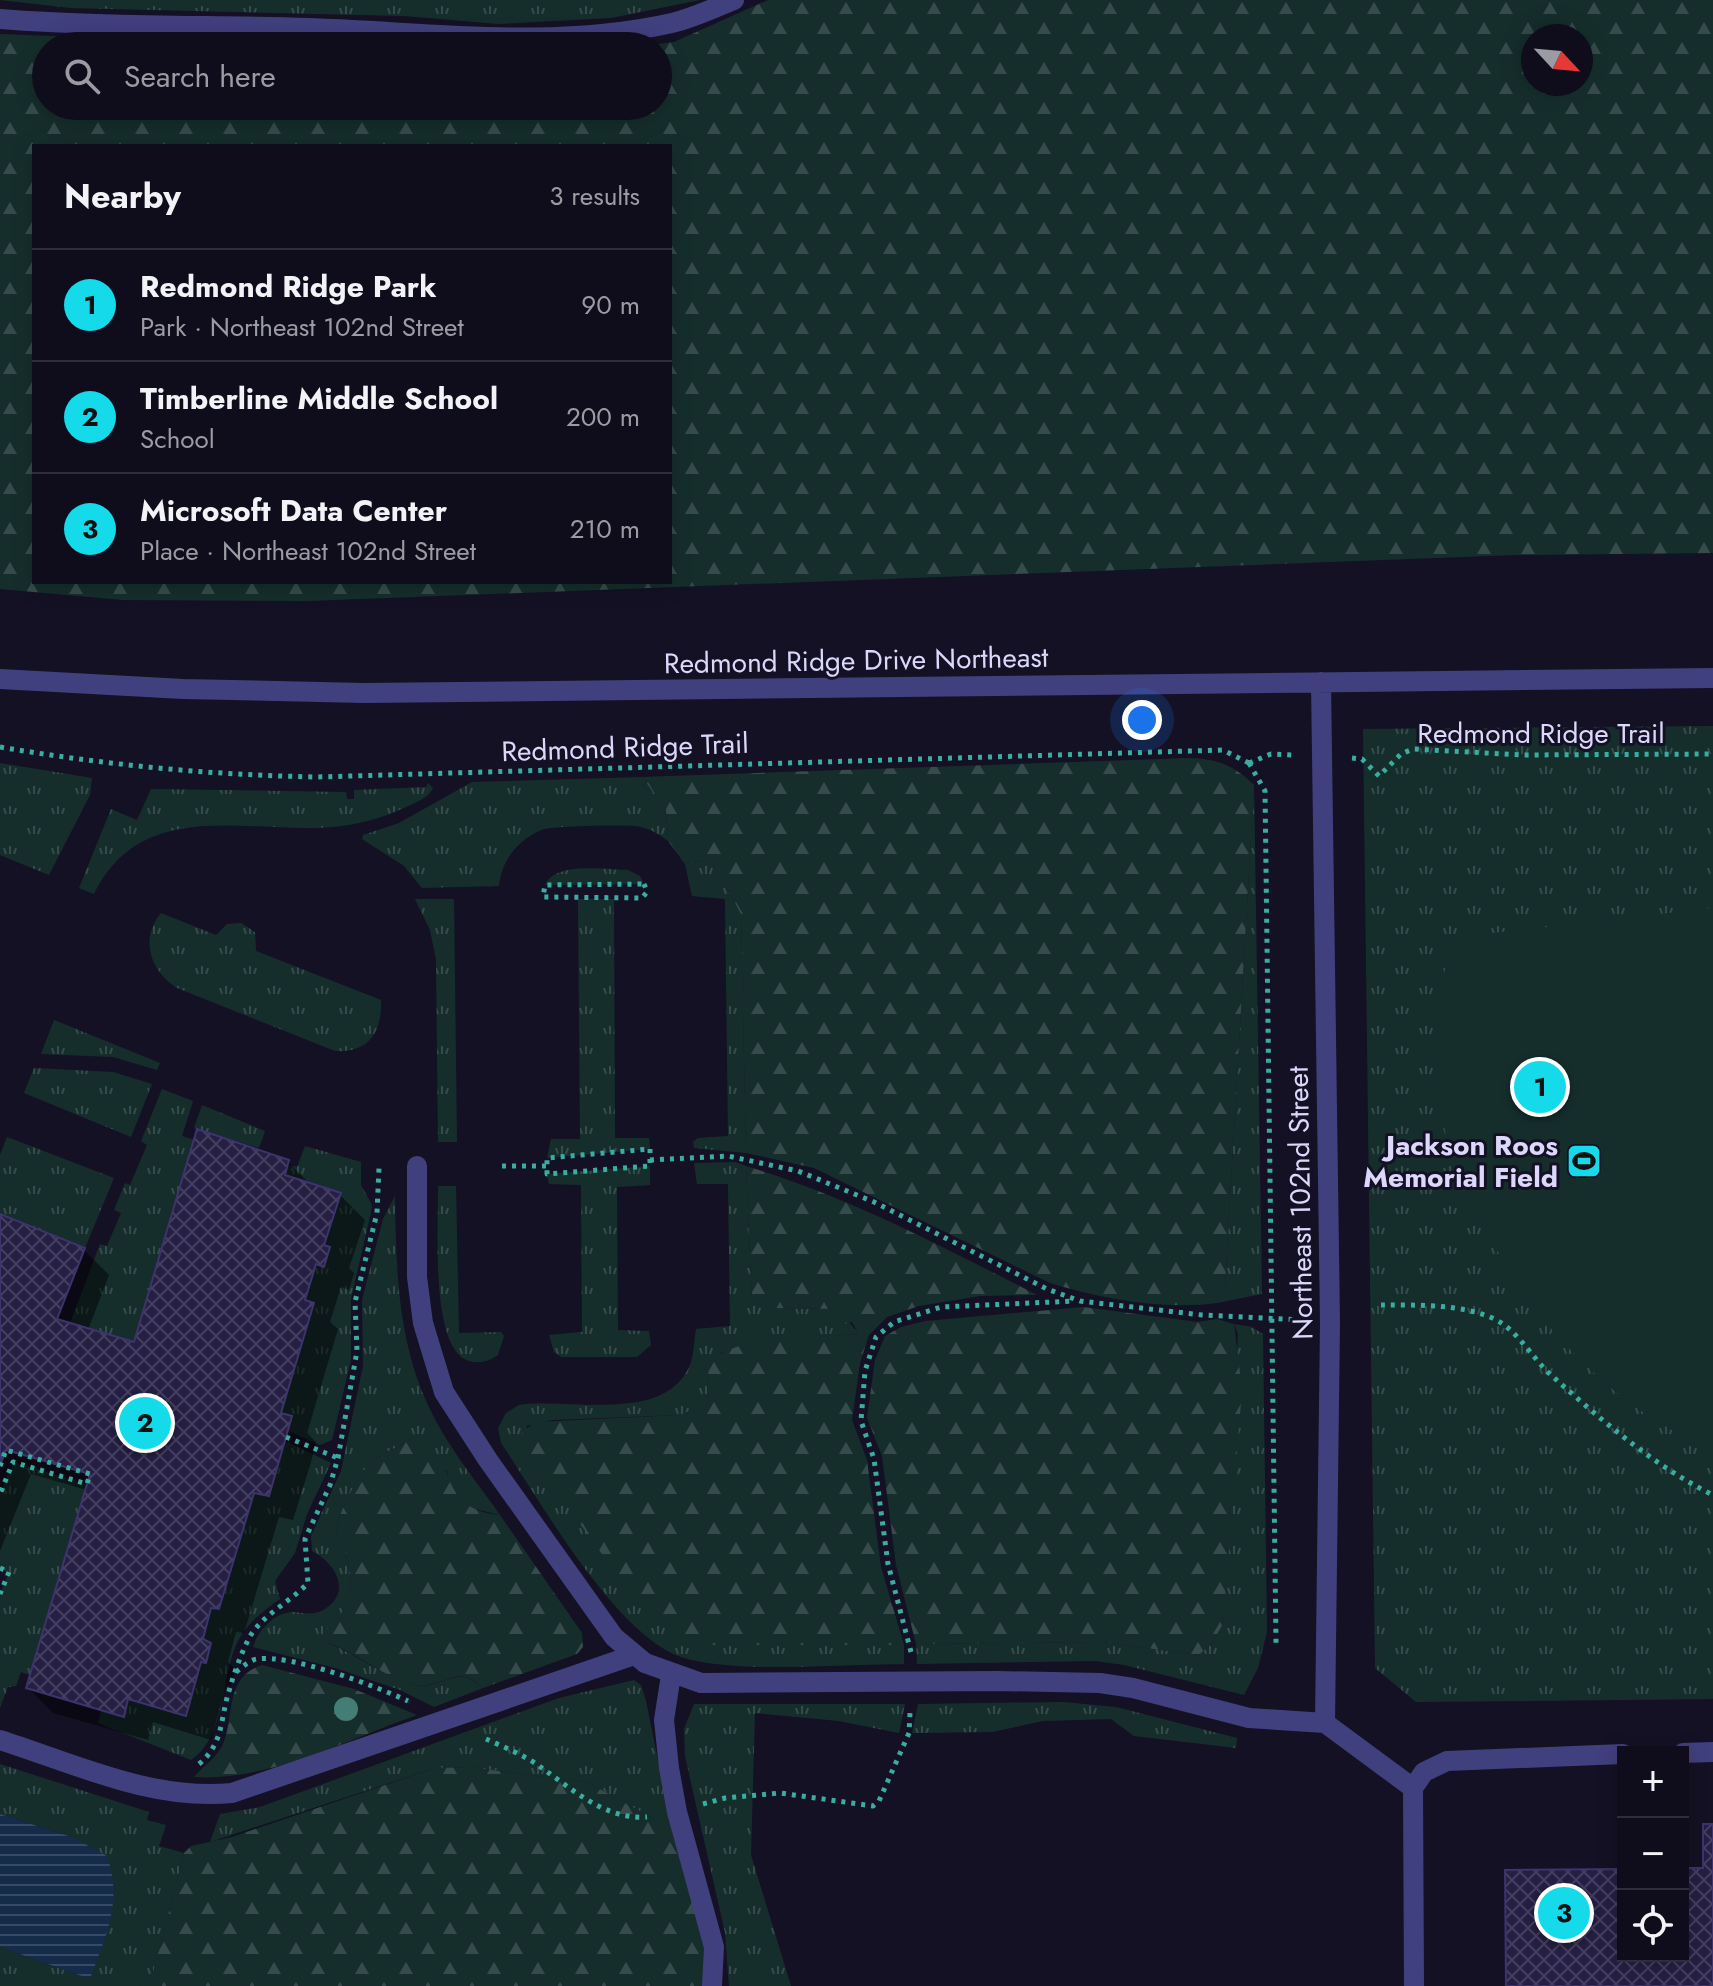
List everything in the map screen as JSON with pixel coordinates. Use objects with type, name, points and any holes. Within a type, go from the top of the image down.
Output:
[{"type":"street","points":[[615,32],[674,22],[734,0]]},
{"type":"street","points":[[0,19],[62,24],[392,32]]},
{"type":"street","name":"Redmond Ridge Drive Northeast","points":[[0,679],[183,689],[364,693],[1713,678]]},
{"type":"street","name":"Northeast 102nd Street","points":[[1321,682],[1330,1323],[1325,1723]]},
{"type":"street","points":[[417,1166],[417,1277],[423,1323],[444,1392],[554,1554],[614,1637],[634,1655],[671,1675],[701,1683],[1100,1683],[1249,1718],[1325,1723],[1413,1788]]},
{"type":"street","points":[[0,1740],[162,1791],[205,1796],[232,1793],[634,1655]]},
{"type":"street","points":[[671,1675],[664,1720],[677,1812],[714,1947],[712,1986]]},
{"type":"street","points":[[1689,1753],[1713,1752]]},
{"type":"street","points":[[1414,1986],[1413,1788],[1424,1772],[1447,1761],[1617,1754]]},
{"type":"path","name":"Redmond Ridge Trail","points":[[0,747],[136,768],[261,776],[1217,750],[1249,763],[1265,791],[1274,1316]]},
{"type":"path","name":"Redmond Ridge Trail","points":[[1379,776],[1401,754],[1413,749],[1523,755],[1713,754]]},
{"type":"path","points":[[644,884],[647,892],[642,898],[614,899],[546,900],[542,892],[545,885],[644,884]]},
{"type":"path","points":[[650,1149],[650,1166],[547,1174],[547,1166],[547,1158],[650,1149]]},
{"type":"path","points":[[650,1160],[728,1156],[798,1171],[874,1202],[1047,1289],[1080,1301]]},
{"type":"path","points":[[502,1166],[547,1166]]},
{"type":"path","points":[[203,1760],[221,1734],[224,1707],[258,1625],[288,1604],[308,1583],[305,1539],[330,1485],[338,1458],[357,1351],[355,1302],[377,1213],[379,1168]]},
{"type":"path","points":[[910,1644],[888,1564],[874,1459],[861,1421],[865,1371],[876,1337],[894,1322],[941,1307],[1080,1301],[1202,1315],[1274,1316],[1330,1323]]},
{"type":"path","points":[[1381,1305],[1464,1309],[1505,1324],[1549,1373],[1626,1437],[1681,1479],[1713,1495]]},
{"type":"path","points":[[1274,1316],[1276,1643]]},
{"type":"path","points":[[286,1437],[338,1458]]},
{"type":"path","points":[[0,1466],[6,1450],[90,1474],[87,1484],[13,1462],[0,1494]]},
{"type":"path","points":[[0,1568],[9,1572],[0,1594]]},
{"type":"path","points":[[236,1672],[249,1661],[273,1659],[344,1676],[405,1699]]},
{"type":"path","points":[[495,1743],[540,1766],[568,1790],[634,1818],[677,1812],[725,1798],[780,1793],[873,1806],[879,1801],[909,1733],[911,1704]]},
{"type":"green space","points":[[0,0],[700,0],[611,18],[499,24],[404,16],[71,8]]},
{"type":"green space","points":[[768,0],[1713,0],[1713,553],[1515,555],[308,601],[123,600],[0,589],[0,34],[32,35],[32,120],[672,120],[672,42]]},
{"type":"green space","points":[[1713,726],[1713,1699],[1416,1702],[1375,1668],[1363,729]]},
{"type":"green space","points":[[1189,758],[1224,764],[1254,785],[1225,1286],[1217,1303],[1175,1305],[1132,1302],[1050,1283],[814,1168],[746,1153],[741,914],[716,868],[705,861],[685,864],[668,841],[666,810],[642,777]]},
{"type":"green space","points":[[0,763],[92,778],[90,795],[49,875],[0,855]]},
{"type":"green space","points":[[642,777],[666,810],[668,841],[648,829],[634,826],[541,830],[525,839],[512,852],[503,868],[499,886],[422,888],[404,866],[362,839],[363,835],[399,823],[472,782]]},
{"type":"green space","points":[[428,783],[433,788],[421,800],[387,815],[351,825],[300,828],[199,826],[168,832],[140,843],[115,863],[94,894],[79,888],[111,809],[137,820],[151,789],[346,792],[347,799],[354,799],[354,790],[426,787]]},
{"type":"green space","points":[[1254,785],[1262,1294],[1217,1303],[1225,1286]]},
{"type":"green space","points":[[705,861],[716,868],[741,914],[746,1153],[694,1148],[693,1142],[698,1138],[728,1136],[725,899],[692,896],[685,864]]},
{"type":"green space","points":[[570,870],[628,870],[640,876],[644,884],[545,885],[551,877]]},
{"type":"green space","points":[[415,899],[454,899],[457,1142],[438,1142],[436,959],[430,930]]},
{"type":"green space","points":[[578,899],[614,899],[615,1138],[649,1138],[650,1149],[547,1158],[551,1139],[580,1139]]},
{"type":"green space","name":"Jackson Roos Memorial Field","points":[[1713,908],[1713,1451],[1675,1432],[1607,1385],[1549,1326],[1524,1293],[1481,1221],[1456,1166],[1441,1107],[1438,1058],[1440,1010],[1450,938]]},
{"type":"green space","points":[[161,913],[216,935],[227,924],[241,923],[255,932],[256,951],[381,1000],[379,1021],[372,1038],[357,1048],[335,1051],[177,988],[160,973],[151,954],[151,933]]},
{"type":"green space","points":[[54,1020],[160,1063],[157,1070],[113,1057],[41,1054]]},
{"type":"green space","points":[[34,1068],[113,1072],[152,1084],[131,1137],[24,1093]]},
{"type":"green space","points":[[162,1089],[193,1101],[182,1136],[194,1140],[134,1342],[70,1323],[100,1244],[107,1246],[121,1213],[114,1210],[125,1183],[130,1185],[147,1145],[141,1141]]},
{"type":"green space","points":[[202,1105],[265,1131],[259,1148],[194,1128]]},
{"type":"green space","points":[[7,1137],[114,1178],[85,1248],[0,1214],[0,1155]]},
{"type":"green space","points":[[305,1146],[361,1162],[361,1185],[372,1205],[351,1299],[351,1360],[332,1440],[320,1445],[288,1431],[292,1416],[281,1413],[313,1303],[305,1300],[316,1264],[324,1266],[330,1247],[324,1245],[341,1194],[285,1175],[287,1165],[297,1167]]},
{"type":"green space","points":[[735,1162],[746,1166],[752,1302],[768,1308],[836,1309],[860,1334],[753,1342],[721,1353],[707,1380],[709,1402],[681,1415],[552,1420],[526,1426],[700,1645],[904,1645],[904,1664],[734,1666],[684,1658],[659,1645],[607,1597],[559,1532],[501,1443],[498,1428],[506,1413],[519,1405],[614,1404],[638,1402],[660,1395],[678,1384],[690,1365],[696,1329],[730,1326],[728,1184],[697,1184],[694,1163]]},
{"type":"green space","points":[[650,1166],[650,1185],[617,1187],[618,1330],[649,1331],[651,1345],[637,1357],[561,1357],[554,1352],[549,1335],[582,1332],[581,1185],[549,1184],[547,1174]]},
{"type":"green space","points":[[746,1166],[858,1208],[1037,1295],[980,1296],[919,1306],[887,1317],[869,1335],[860,1363],[852,1420],[867,1460],[881,1567],[904,1645],[700,1645],[681,1637],[636,1601],[523,1445],[522,1432],[535,1422],[680,1415],[709,1402],[707,1379],[711,1360],[744,1344],[782,1338],[859,1334],[852,1322],[837,1326],[835,1309],[768,1308],[752,1302]]},
{"type":"green space","points":[[438,1186],[456,1186],[459,1333],[501,1332],[504,1336],[498,1355],[492,1359],[469,1361],[456,1352],[447,1334],[439,1283]]},
{"type":"green space","points":[[395,1196],[398,1284],[414,1369],[444,1435],[500,1515],[467,1507],[451,1489],[447,1471],[414,1437],[376,1458],[355,1485],[337,1526],[337,1535],[349,1562],[351,1585],[346,1606],[324,1632],[325,1642],[405,1682],[425,1685],[465,1677],[483,1688],[434,1707],[400,1690],[335,1668],[253,1647],[263,1629],[274,1618],[287,1613],[321,1611],[338,1594],[337,1577],[327,1562],[312,1551],[311,1536],[341,1471],[363,1366],[362,1300],[383,1219]]},
{"type":"green space","points":[[1083,1307],[1198,1322],[1217,1319],[1234,1324],[1242,1390],[1223,1624],[1212,1643],[1199,1655],[1101,1642],[916,1644],[896,1565],[882,1456],[867,1418],[875,1360],[885,1336],[901,1327],[925,1321]]},
{"type":"green space","points":[[1234,1324],[1252,1327],[1263,1334],[1267,1632],[1258,1668],[1244,1695],[1096,1661],[917,1664],[916,1644],[1101,1642],[1199,1655],[1212,1643],[1223,1624],[1238,1334]]},
{"type":"green space","points":[[414,1437],[439,1457],[456,1493],[465,1503],[500,1515],[582,1633],[583,1647],[577,1654],[483,1688],[465,1677],[415,1685],[394,1678],[325,1642],[323,1632],[340,1615],[351,1585],[349,1562],[337,1533],[344,1507],[371,1462]]},
{"type":"green space","points":[[285,1441],[331,1463],[307,1514],[295,1553],[275,1581],[280,1599],[252,1622],[239,1639],[228,1670],[217,1721],[203,1749],[191,1760],[98,1723],[101,1710],[128,1699],[186,1716],[201,1662],[206,1662],[211,1643],[203,1639],[211,1608],[220,1609],[254,1493],[269,1496]]},
{"type":"green space","points":[[13,1462],[87,1484],[30,1675],[21,1672],[16,1686],[8,1687],[0,1708],[0,1594],[9,1572],[0,1568],[0,1494]]},
{"type":"green space","points":[[262,1665],[354,1689],[417,1715],[278,1766],[222,1777],[194,1777],[214,1758],[223,1744],[233,1698],[242,1678]]},
{"type":"green space","points":[[634,1680],[641,1685],[646,1701],[673,1835],[654,1819],[589,1783],[470,1767],[435,1768],[210,1842],[220,1814],[260,1807],[559,1698]]},
{"type":"green space","points":[[1063,1702],[1116,1707],[1237,1738],[1236,1748],[1134,1736],[1111,1719],[1043,1721],[992,1732],[912,1733],[918,1704]]},
{"type":"green space","points":[[694,1704],[905,1704],[899,1733],[839,1721],[755,1713],[751,1855],[791,1986],[729,1986],[725,1933],[685,1756],[684,1729]]},
{"type":"green space","points":[[0,1764],[149,1812],[147,1820],[166,1825],[159,1846],[184,1853],[153,1973],[139,1986],[0,1986],[0,1947],[90,1979],[72,1837],[0,1814]]},
{"type":"green space","points":[[470,1767],[589,1783],[654,1819],[673,1835],[704,1944],[703,1986],[139,1986],[153,1973],[184,1853],[191,1846],[232,1837],[435,1768]]},
{"type":"water","points":[[0,1814],[72,1837],[107,1856],[112,1873],[113,1904],[107,1933],[90,1979],[0,1947]]},
{"type":"building","points":[[197,1129],[289,1160],[285,1175],[341,1193],[324,1245],[330,1247],[324,1267],[316,1264],[305,1300],[314,1303],[281,1413],[292,1416],[269,1496],[254,1493],[219,1609],[211,1608],[203,1639],[211,1643],[206,1663],[201,1662],[186,1716],[128,1699],[124,1717],[26,1688],[90,1474],[6,1450],[0,1466],[0,1214],[85,1248],[57,1319],[134,1342]]},
{"type":"building","points":[[1703,1824],[1713,1824],[1713,1986],[1506,1986],[1505,1870],[1617,1869],[1617,1962],[1689,1962],[1689,1868],[1703,1868]]},
{"type":"place","name":"Redmond Ridge Park","points":[[1540,1087]]},
{"type":"place","name":"Jackson Roos Memorial Field","points":[[1584,1161]]},
{"type":"place","name":"Timberline Middle School","points":[[145,1423]]},
{"type":"place","name":"Microsoft Data Center","points":[[1564,1913]]}]
